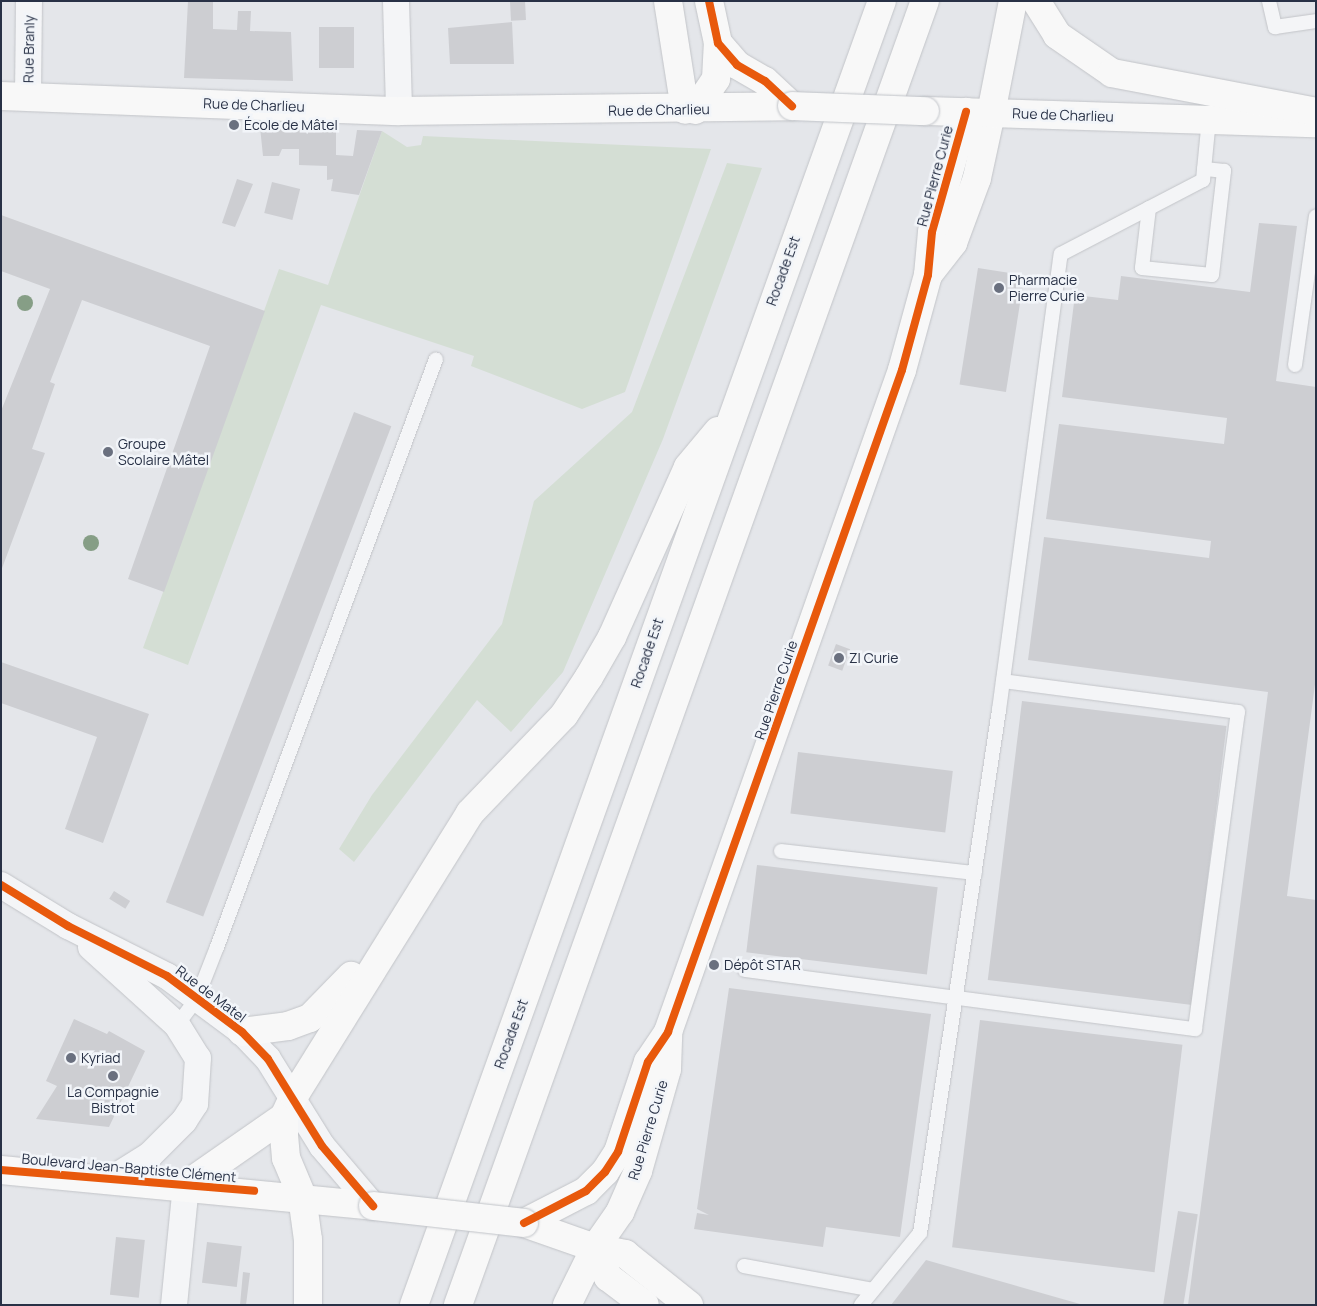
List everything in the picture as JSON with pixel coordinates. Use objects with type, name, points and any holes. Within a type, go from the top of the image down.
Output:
[{"type":"main road","points":[[668,1],[690,110]]},
{"type":"main road","points":[[690,110],[716,79],[718,43],[710,1]]},
{"type":"main road","name":"Rocade Est","points":[[414,1305],[730,416],[882,1]]},
{"type":"main road","points":[[458,1305],[925,1]]},
{"type":"main road","name":"Rue Pierre Curie","points":[[524,1223],[586,1191],[605,1172],[618,1152],[648,1062],[668,1032],[902,370],[928,275],[953,243],[977,178],[978,112],[1013,1]]},
{"type":"main road","points":[[1036,1],[1062,40],[1112,73],[1316,112]]},
{"type":"main road","points":[[718,43],[737,65],[765,81],[792,106]]},
{"type":"main road","name":"Rue de Charlieu","points":[[1,96],[399,111],[690,110],[792,106],[1316,123]]},
{"type":"main road","points":[[186,1185],[289,1106],[411,904],[470,813],[564,715],[589,677],[612,637],[688,467],[730,416]]},
{"type":"main road","points":[[242,1032],[288,1026],[310,1018],[329,1003],[411,904]]},
{"type":"main road","name":"Rue Pierre Curie","points":[[567,1305],[595,1248],[620,1212],[638,1171],[667,1069],[668,1032]]},
{"type":"main road","points":[[289,1106],[286,1158],[302,1196],[308,1240],[308,1305]]},
{"type":"main road","name":"Boulevard Jean-Baptiste Clément","points":[[1,1170],[302,1196],[524,1223],[595,1248],[625,1254],[690,1305]]},
{"type":"main road","points":[[595,1248],[608,1277],[645,1305]]},
{"type":"street","name":"Rue Branly","points":[[28,96],[30,1]]},
{"type":"street","points":[[396,1],[399,111]]},
{"type":"street","name":"Rue de Matel","points":[[1,885],[68,926],[142,961],[197,998],[242,1032],[289,1106],[373,1206]]},
{"type":"street","name":"Rue de Matel","points":[[68,926],[177,1025],[198,1058],[195,1104],[170,1138],[110,1180]]},
{"type":"street","points":[[174,1305],[186,1185]]},
{"type":"lane","points":[[1269,1],[1274,26],[1316,21]]},
{"type":"lane","points":[[861,1305],[920,1233],[1003,682],[1060,254],[1203,180],[1209,119]]},
{"type":"lane","points":[[1149,208],[1142,268],[1212,275],[1224,171],[1204,169]]},
{"type":"lane","points":[[1295,365],[1316,216]]},
{"type":"lane","points":[[177,1025],[197,998],[436,359]]},
{"type":"lane","points":[[745,970],[1195,1029],[1238,712],[1003,682]]},
{"type":"lane","points":[[780,851],[975,873]]},
{"type":"lane","points":[[744,1266],[873,1290]]},
{"type":"shaded area","points":[[382,131],[407,147],[421,145],[423,136],[711,149],[625,392],[582,409],[471,366],[474,356],[321,305],[188,665],[143,648],[279,269],[328,285]]},
{"type":"shaded area","points":[[727,163],[762,168],[663,439],[563,672],[511,732],[477,700],[354,862],[339,849],[372,795],[502,624],[534,501],[632,412]]},
{"type":"building","points":[[188,1],[213,1],[213,29],[237,30],[238,11],[251,11],[250,31],[291,32],[293,81],[184,78]]},
{"type":"building","points":[[525,1],[526,20],[511,21],[510,2]]},
{"type":"building","points":[[512,22],[514,64],[450,64],[448,28]]},
{"type":"building","points":[[319,27],[354,27],[354,68],[319,68]]},
{"type":"building","points":[[260,127],[336,130],[336,155],[353,156],[357,130],[382,131],[359,195],[331,191],[333,179],[327,180],[327,166],[299,165],[299,149],[282,149],[279,156],[263,156]]},
{"type":"building","points":[[237,179],[253,184],[235,227],[222,223]]},
{"type":"building","points":[[272,182],[300,189],[292,220],[264,213]]},
{"type":"building","points":[[1,215],[265,311],[164,592],[128,579],[210,346],[82,300],[50,382],[55,384],[32,449],[45,453],[1,571],[1,411],[50,289],[1,271]]},
{"type":"building","points":[[1259,223],[1297,226],[1276,381],[1316,387],[1316,677],[1287,896],[1316,900],[1316,1305],[1188,1305],[1268,692],[1028,660],[1044,537],[1209,558],[1211,541],[1046,519],[1059,424],[1224,444],[1227,418],[1062,397],[1075,295],[1118,300],[1121,276],[1250,292]]},
{"type":"building","points":[[978,268],[1024,275],[1006,392],[960,385]]},
{"type":"building","points":[[354,412],[391,426],[203,916],[166,902]]},
{"type":"building","name":"ZI Curie","points":[[836,644],[850,649],[842,671],[828,666]]},
{"type":"building","points":[[1,662],[149,714],[103,843],[65,829],[97,737],[1,703]]},
{"type":"building","points":[[1022,701],[1226,726],[1192,1005],[988,980]]},
{"type":"building","points":[[798,752],[953,771],[945,833],[790,814]]},
{"type":"building","points":[[757,865],[938,887],[927,975],[746,952]]},
{"type":"building","points":[[114,891],[130,901],[125,909],[109,899]]},
{"type":"building","points":[[729,988],[931,1014],[900,1237],[826,1227],[823,1247],[694,1229],[697,1213],[709,1215],[697,1209]]},
{"type":"building","points":[[74,1019],[107,1034],[109,1031],[145,1051],[109,1127],[36,1119],[57,1086],[46,1081]]},
{"type":"building","points":[[980,1020],[1182,1045],[1155,1272],[952,1247]]},
{"type":"building","points":[[1178,1211],[1198,1214],[1183,1305],[1163,1305]]},
{"type":"building","points":[[116,1237],[145,1240],[139,1298],[110,1295]]},
{"type":"building","points":[[207,1242],[242,1246],[237,1287],[202,1283]]},
{"type":"building","points":[[926,1260],[1080,1304],[891,1305]]},
{"type":"building","points":[[243,1272],[250,1273],[246,1305],[240,1305]]},
{"type":"cycle path","points":[[709,1],[718,43],[737,65],[765,81],[792,106]]},
{"type":"cycle path","points":[[524,1223],[586,1191],[605,1172],[618,1152],[648,1062],[668,1032],[902,370],[928,275],[932,232],[966,112]]},
{"type":"cycle path","points":[[1,885],[68,926],[167,976],[242,1032],[268,1059],[322,1146],[373,1206]]},
{"type":"cycle path","points":[[1,1170],[254,1191]]},
{"type":"place","name":"École de Mâtel","points":[[234,125]]},
{"type":"place","name":"Pharmacie Pierre Curie","points":[[999,288]]},
{"type":"place","name":"Groupe Scolaire Mâtel","points":[[108,452]]},
{"type":"place","name":"ZI Curie","points":[[839,658]]},
{"type":"place","name":"Dépôt STAR","points":[[714,965]]},
{"type":"place","name":"Kyriad","points":[[71,1058]]},
{"type":"place","name":"La Compagnie Bistrot","points":[[113,1076]]}]
